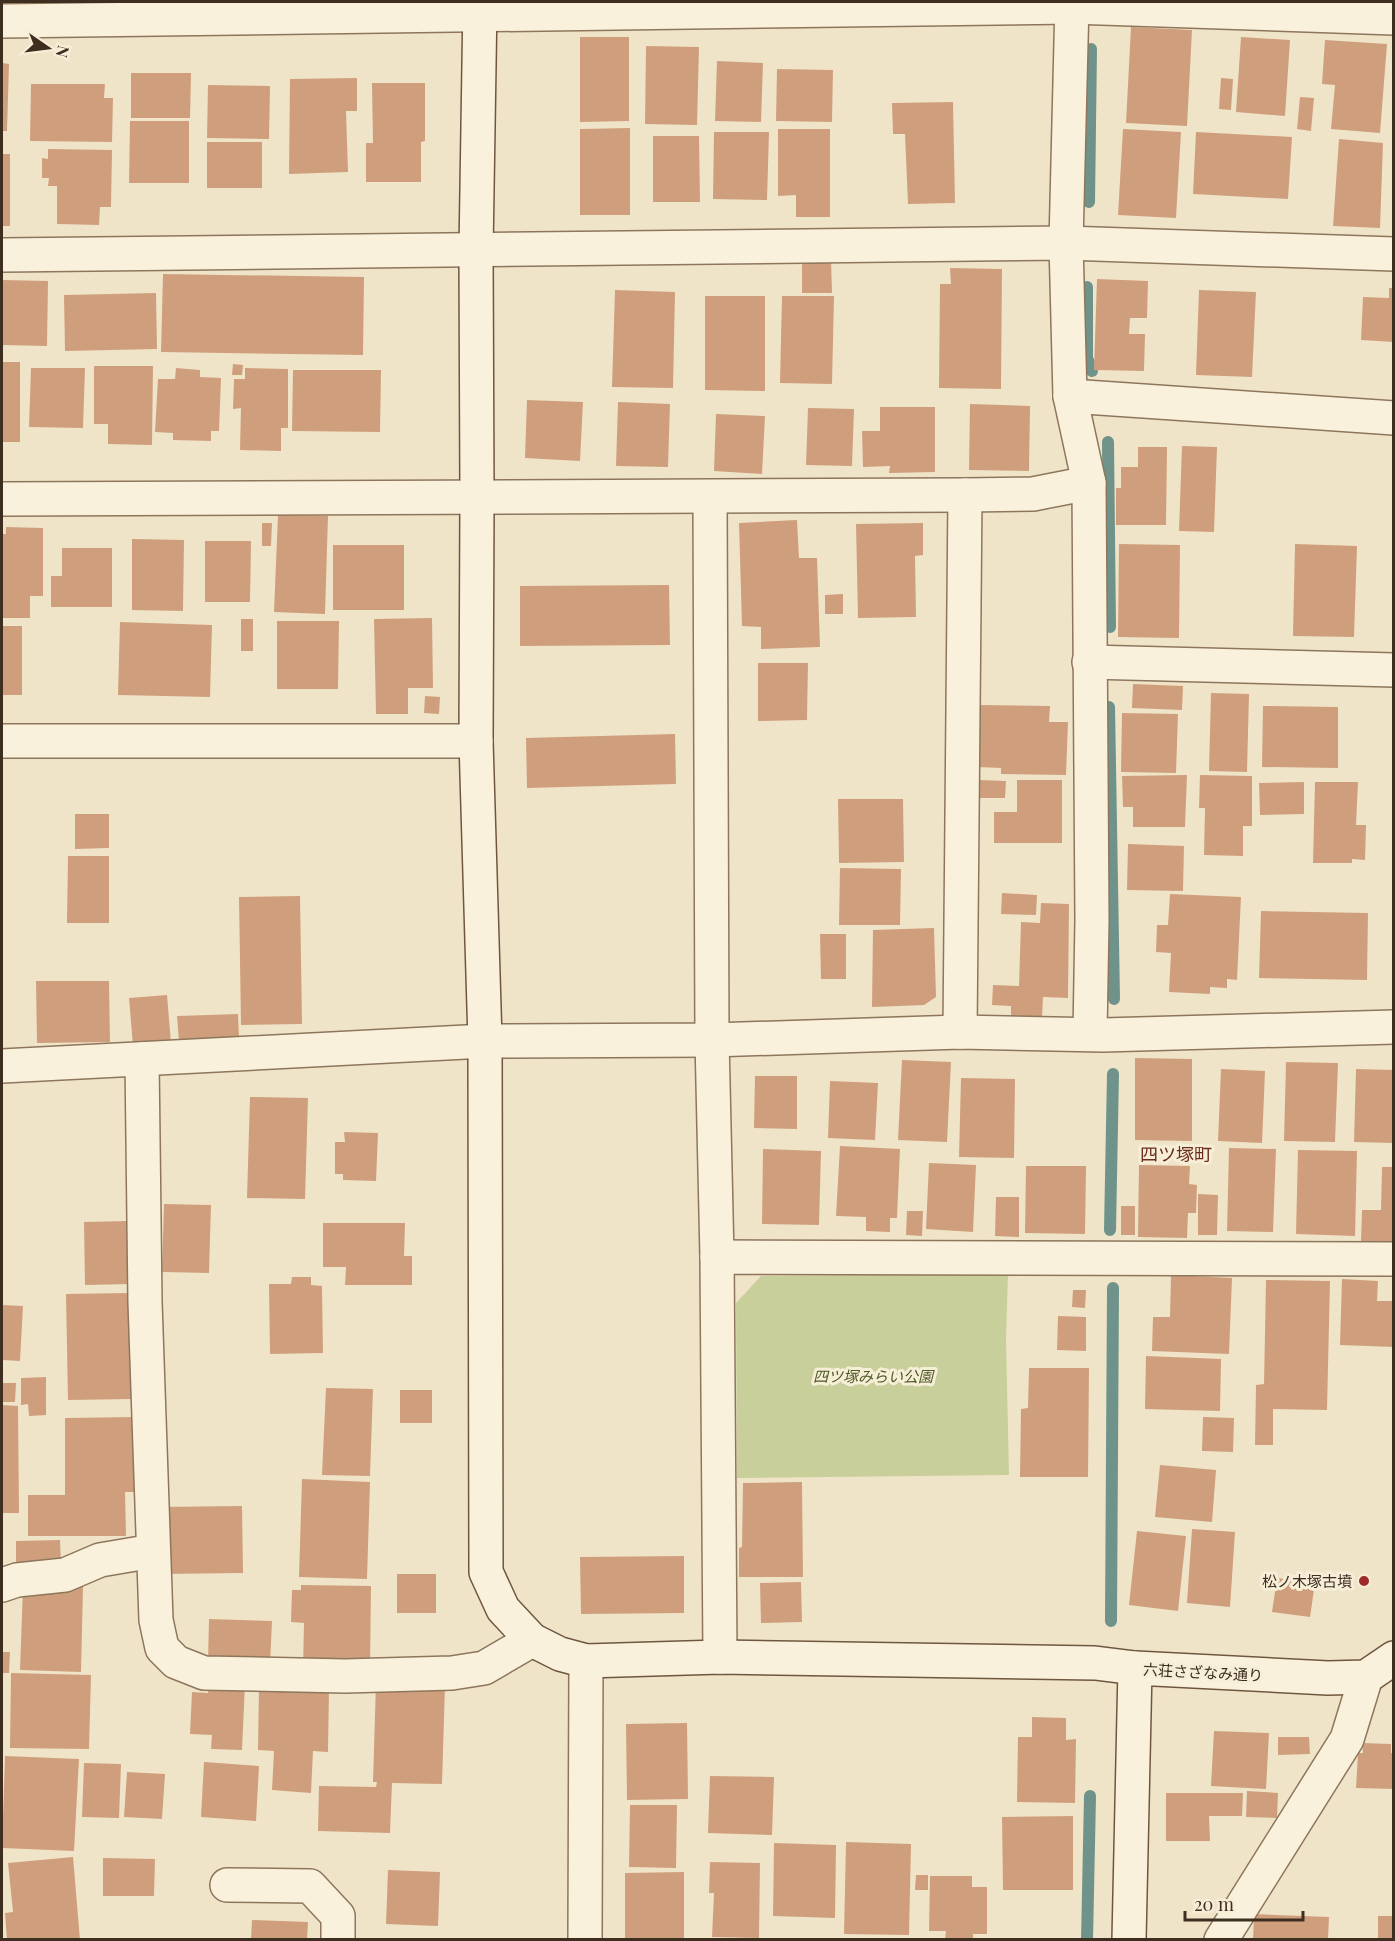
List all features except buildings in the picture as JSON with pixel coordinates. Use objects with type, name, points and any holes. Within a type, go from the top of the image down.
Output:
[{"type":"street","points":[[1072,4],[1066,243],[1070,396],[1089,483],[1092,920],[1090,1034]]},
{"type":"street","points":[[2,21],[480,8],[1072,4],[1394,18]]},
{"type":"street","points":[[480,8],[476,251],[476,741],[484,1041],[486,1572],[503,1609],[531,1640],[560,1654],[586,1661],[720,1657],[1095,1664],[1135,1668]]},
{"type":"street","points":[[2,255],[1066,243],[1394,254]]},
{"type":"street","points":[[1070,396],[1394,418]]},
{"type":"street","points":[[2,500],[1033,494],[1089,483]]},
{"type":"street","points":[[960,1032],[965,495]]},
{"type":"street","points":[[710,497],[712,1040],[717,1257],[720,1657]]},
{"type":"street","points":[[1089,662],[1394,670]]},
{"type":"street","points":[[2,741],[476,741]]},
{"type":"street","points":[[2,1066],[484,1041],[712,1040],[960,1032],[1090,1034],[1394,1027]]},
{"type":"street","points":[[142,1059],[145,1302],[153,1551],[156,1620],[162,1648],[176,1662],[204,1673],[345,1677],[452,1673],[484,1668],[531,1640]]},
{"type":"street","points":[[717,1257],[1394,1259]]},
{"type":"street","points":[[2,1585],[17,1580],[65,1575],[100,1560],[153,1551]]},
{"type":"street","points":[[1221,1940],[1347,1739],[1366,1677],[1394,1658]]},
{"type":"street","points":[[585,1940],[586,1661]]},
{"type":"street","name":"六荘さざなみ通り","points":[[1129,1940],[1135,1668],[1328,1678],[1366,1677]]},
{"type":"street","points":[[227,1885],[310,1886],[338,1916],[338,1940]]},
{"type":"green space","name":"四ツ塚みらい公園","points":[[1008,1274],[1006,1339],[1009,1475],[737,1478],[736,1303],[761,1276]]},
{"type":"waterway","points":[[1089,202],[1091,49]]},
{"type":"waterway","points":[[1087,287],[1087,358],[1092,371]]},
{"type":"waterway","points":[[1108,442],[1110,627]]},
{"type":"waterway","points":[[1109,707],[1114,999]]},
{"type":"waterway","points":[[1110,1230],[1113,1074]]},
{"type":"waterway","points":[[1111,1621],[1113,1288]]},
{"type":"waterway","points":[[1087,1940],[1090,1796]]},
{"type":"place","name":"松ノ木塚古墳","points":[[1364,1581]]},
{"type":"district","name":"四ツ塚町","points":[[1176,1154]]}]
